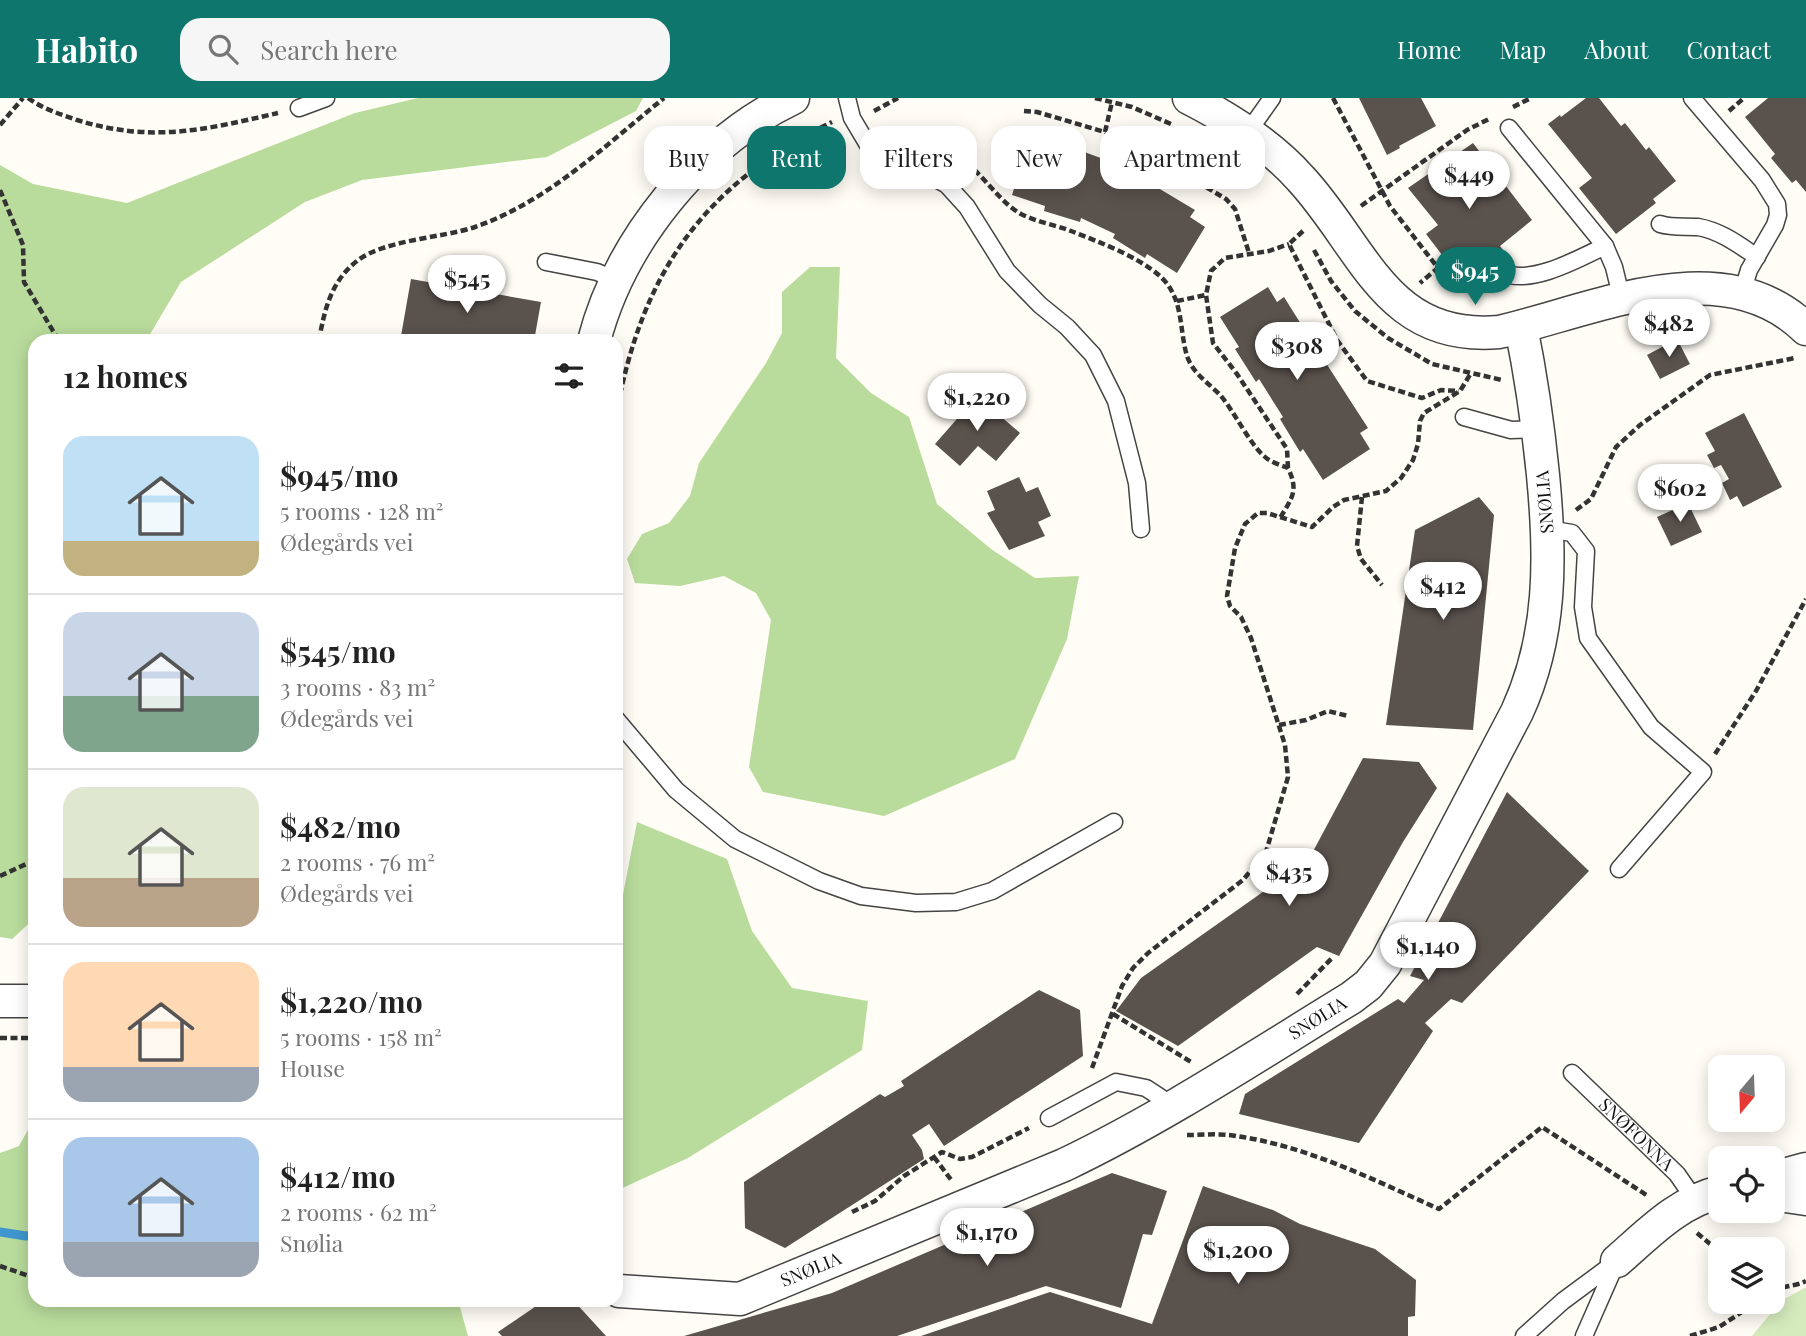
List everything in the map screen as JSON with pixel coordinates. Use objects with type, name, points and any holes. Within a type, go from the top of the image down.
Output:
[{"type":"street","points":[[596,334],[618,281],[640,239],[675,192],[703,160],[732,136],[793,98]]},
{"type":"street","points":[[1189,98],[1238,126]]},
{"type":"street","points":[[1265,147],[1300,177],[1324,205],[1385,291],[1437,326],[1477,334],[1521,327],[1666,290],[1715,289],[1761,299],[1786,313],[1801,343]]},
{"type":"street","name":"SNØLIA","points":[[623,1291],[740,1299],[1064,1165],[1116,1140],[1179,1121],[1368,985],[1385,964],[1528,688],[1543,633],[1559,520],[1538,429],[1521,327]]},
{"type":"street","points":[[0,1001],[28,1001]]},
{"type":"street","points":[[1785,1175],[1806,1169]]},
{"type":"street","points":[[1785,1196],[1806,1199]]},
{"type":"street","points":[[1617,1261],[1696,1201]]},
{"type":"lane","points":[[299,108],[326,98]]},
{"type":"lane","points":[[847,98],[852,118],[860,131]]},
{"type":"lane","points":[[1252,126],[1272,98]]},
{"type":"lane","points":[[1692,98],[1762,180],[1777,204],[1775,225],[1749,270],[1742,293]]},
{"type":"lane","points":[[1507,119],[1605,246],[1614,267],[1622,300]]},
{"type":"lane","points":[[951,189],[967,206],[1007,271],[1093,355],[1116,401],[1137,483],[1140,529]]},
{"type":"lane","points":[[1660,224],[1713,231],[1757,257]]},
{"type":"lane","points":[[1503,273],[1522,278],[1531,276],[1579,259],[1605,246]]},
{"type":"lane","points":[[545,262],[597,272],[618,281]]},
{"type":"lane","points":[[1464,417],[1511,430],[1538,429]]},
{"type":"lane","points":[[1559,520],[1586,551],[1583,607],[1588,638],[1651,727],[1703,772],[1619,869]]},
{"type":"lane","points":[[623,727],[676,790],[735,839],[819,881],[861,896],[916,903],[956,902],[992,891],[1114,822]]},
{"type":"lane","name":"SNØFONNA","points":[[1572,1073],[1677,1174],[1696,1201]]},
{"type":"lane","points":[[1049,1118],[1116,1082],[1146,1088],[1179,1121]]},
{"type":"lane","points":[[1524,1336],[1563,1301],[1617,1261]]},
{"type":"lane","points":[[1584,1336],[1617,1261]]},
{"type":"path","points":[[0,125],[23,98]]},
{"type":"path","points":[[28,98],[39,106],[67,117],[137,134],[215,128],[299,108]]},
{"type":"path","points":[[320,334],[330,297],[341,277],[358,260],[383,249],[474,227],[511,211],[561,180],[664,98]]},
{"type":"path","points":[[623,380],[639,323],[663,271],[696,225],[721,197],[778,152],[835,120],[877,110],[898,98]]},
{"type":"path","points":[[1333,98],[1390,206],[1438,268],[1414,288]]},
{"type":"path","points":[[1507,119],[1531,98]]},
{"type":"path","points":[[1723,116],[1744,98]]},
{"type":"path","points":[[1106,126],[1112,102]]},
{"type":"path","points":[[1024,111],[1037,111],[1100,130]]},
{"type":"path","points":[[1359,207],[1467,130],[1496,116]]},
{"type":"path","points":[[977,172],[1005,203],[1023,215],[1071,231],[1152,270],[1167,284],[1177,301],[1187,358],[1196,373],[1218,394],[1266,458],[1288,468]]},
{"type":"path","points":[[1209,189],[1227,200],[1235,209],[1249,253]]},
{"type":"path","points":[[0,190],[23,245],[24,282],[56,334]]},
{"type":"path","points":[[1280,518],[1295,490],[1288,468],[1287,449],[1213,343],[1206,295],[1211,271],[1225,258],[1269,251],[1289,244],[1303,231]]},
{"type":"path","points":[[1289,244],[1337,340],[1367,381],[1422,398],[1441,390],[1460,391]]},
{"type":"path","points":[[1177,301],[1206,295]]},
{"type":"path","points":[[1559,520],[1591,499],[1616,447],[1640,425],[1710,375],[1801,343]]},
{"type":"path","points":[[1089,1075],[1122,986],[1133,968],[1148,953],[1243,880],[1266,852],[1288,777],[1285,745],[1251,638],[1227,597],[1235,548],[1245,524],[1258,513],[1267,513],[1312,527],[1333,507],[1345,500],[1386,491],[1401,478],[1413,460],[1424,413],[1460,391],[1471,373]]},
{"type":"path","points":[[1362,497],[1357,546],[1361,559],[1381,584]]},
{"type":"path","points":[[1703,772],[1756,691],[1806,598]]},
{"type":"path","points":[[1279,725],[1306,720],[1328,711],[1348,716]]},
{"type":"path","points":[[0,876],[28,863]]},
{"type":"path","points":[[1294,996],[1333,957]]},
{"type":"path","points":[[1113,1014],[1193,1063]]},
{"type":"path","points":[[0,1038],[28,1038]]},
{"type":"path","points":[[852,1212],[875,1202],[904,1175],[942,1152],[960,1158],[972,1157],[1049,1118]]},
{"type":"path","points":[[1179,1121],[1294,1149],[1439,1209],[1542,1127],[1696,1201]]},
{"type":"path","points":[[0,1266],[28,1276]]},
{"type":"path","points":[[1785,1287],[1798,1286],[1806,1281]]},
{"type":"path","points":[[1690,1336],[1719,1327],[1739,1314]]},
{"type":"green space","points":[[418,98],[643,98],[636,111],[547,157],[362,180],[305,202],[181,282],[150,334],[28,334],[28,924],[12,939],[0,937],[0,165],[33,184],[127,203],[355,113]]},
{"type":"green space","points":[[810,267],[840,267],[836,358],[871,393],[909,417],[937,504],[991,549],[1035,578],[1079,576],[1067,639],[1015,759],[884,816],[763,792],[749,767],[771,620],[756,593],[724,576],[680,586],[635,583],[627,559],[642,534],[669,523],[690,496],[699,463],[766,363],[782,333],[782,292]]},
{"type":"green space","points":[[637,822],[727,859],[752,931],[792,988],[868,1001],[862,1050],[688,1158],[623,1188],[623,895]]},
{"type":"green space","points":[[28,1130],[28,1307],[460,1307],[468,1336],[0,1336],[0,1153],[19,1146]]},
{"type":"green space","points":[[1806,1287],[1806,1336],[1752,1336],[1770,1314],[1785,1314],[1785,1299]]},
{"type":"building","points":[[1359,98],[1421,98],[1436,126],[1387,155]]},
{"type":"building","points":[[1586,98],[1599,98],[1621,126],[1625,123],[1646,150],[1649,147],[1676,181],[1653,199],[1656,203],[1616,234],[1579,188],[1592,178],[1548,124]]},
{"type":"building","points":[[1768,98],[1806,98],[1806,192],[1796,180],[1792,183],[1771,158],[1775,154],[1745,117]]},
{"type":"building","points":[[1473,143],[1532,220],[1500,246],[1503,250],[1462,281],[1426,234],[1438,225],[1408,188]]},
{"type":"building","points":[[1086,153],[1100,158],[1100,189],[1160,189],[1195,210],[1190,217],[1205,227],[1177,273],[1147,254],[1145,258],[1113,238],[1115,234],[1081,218],[1080,222],[1044,211],[1045,206],[1012,195],[1014,189],[1086,189]]},
{"type":"building","points":[[411,279],[541,302],[535,334],[401,334]]},
{"type":"building","points":[[1268,287],[1277,302],[1284,297],[1321,356],[1317,358],[1320,363],[1324,360],[1368,428],[1360,433],[1370,449],[1323,480],[1303,449],[1300,452],[1280,419],[1283,417],[1259,379],[1256,382],[1235,349],[1239,347],[1220,317]]},
{"type":"building","points":[[1677,339],[1690,364],[1660,379],[1647,355]]},
{"type":"building","points":[[977,396],[1020,433],[996,461],[978,446],[960,466],[935,444]]},
{"type":"building","points":[[1744,413],[1782,487],[1743,507],[1737,496],[1730,500],[1722,483],[1729,479],[1721,465],[1714,468],[1707,455],[1715,451],[1705,433]]},
{"type":"building","points":[[1019,477],[1026,492],[1038,487],[1051,516],[1038,522],[1045,536],[1009,550],[987,513],[995,510],[987,491]]},
{"type":"building","points":[[1479,497],[1494,515],[1473,730],[1386,725],[1415,530]]},
{"type":"building","points":[[1688,503],[1702,532],[1671,546],[1657,517]]},
{"type":"building","points":[[1363,758],[1419,762],[1437,788],[1403,842],[1339,956],[1317,947],[1178,1046],[1116,1011],[1141,978],[1277,882],[1302,872]]},
{"type":"building","points":[[1507,792],[1589,871],[1462,1003],[1451,999],[1425,1023],[1433,1031],[1359,1143],[1239,1114],[1245,1094],[1398,999],[1404,1003],[1424,980],[1410,976]]},
{"type":"building","points":[[1039,990],[1080,1010],[1083,1056],[944,1146],[929,1124],[912,1135],[922,1150],[924,1159],[785,1248],[745,1228],[744,1182],[880,1094],[885,1097],[904,1086],[901,1081]]},
{"type":"building","points":[[1112,1173],[1167,1191],[1152,1235],[1143,1234],[1121,1308],[1046,1286],[897,1336],[684,1336],[832,1293]]},
{"type":"building","points":[[1203,1186],[1273,1210],[1300,1224],[1375,1249],[1416,1280],[1415,1316],[1408,1317],[1408,1336],[921,1336],[1050,1292],[1152,1324]]},
{"type":"building","points":[[535,1307],[579,1307],[606,1336],[502,1336],[498,1332]]},
{"type":"waterway","points":[[0,1232],[28,1236]]}]
